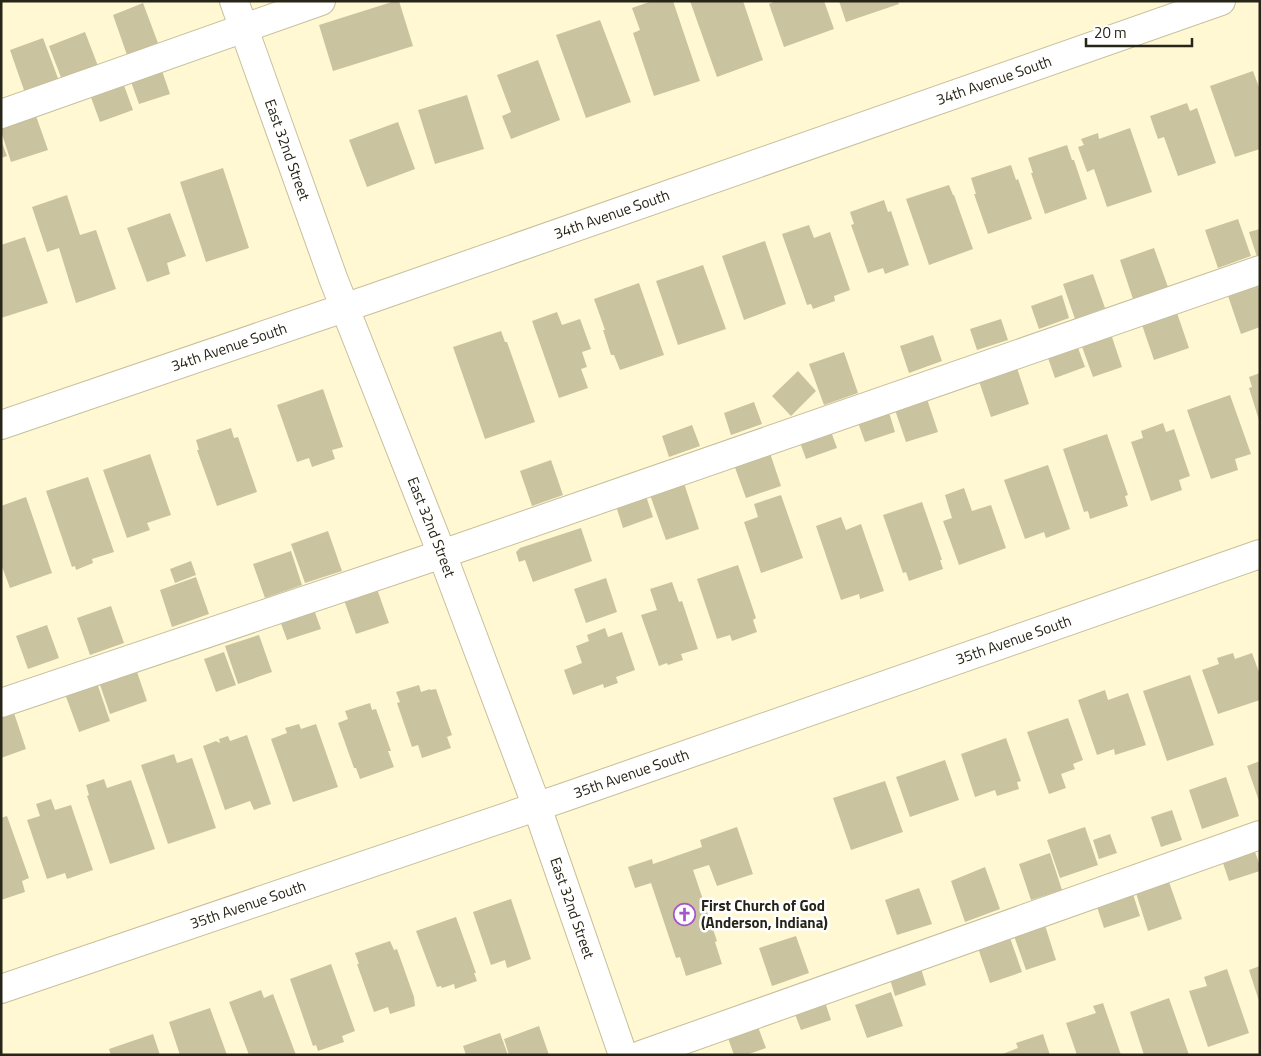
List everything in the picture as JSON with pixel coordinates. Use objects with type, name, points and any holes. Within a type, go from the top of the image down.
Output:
[{"type":"street","name":"East 32nd Street","points":[[234,1],[345,308],[442,554],[537,807],[624,1055]]},
{"type":"street","points":[[1,114],[321,1]]},
{"type":"street","name":"34th Avenue South","points":[[1,425],[345,308],[1221,1]]},
{"type":"street","points":[[1,703],[442,554],[1260,270]]},
{"type":"street","name":"35th Avenue South","points":[[1,989],[537,807],[1260,554]]},
{"type":"street","points":[[642,1055],[1260,835]]},
{"type":"building","points":[[399,1],[413,46],[333,71],[319,25]]},
{"type":"building","points":[[652,1],[673,1],[700,81],[654,96],[633,33],[640,30],[632,8]]},
{"type":"building","points":[[690,1],[743,1],[763,60],[717,77]]},
{"type":"building","points":[[776,1],[824,1],[834,29],[784,47],[769,4]]},
{"type":"building","points":[[839,1],[898,1],[899,4],[846,22]]},
{"type":"building","points":[[143,3],[158,43],[127,55],[113,15]]},
{"type":"building","points":[[600,20],[631,102],[586,118],[556,35]]},
{"type":"building","points":[[85,32],[98,66],[62,80],[49,46]]},
{"type":"building","points":[[43,38],[59,81],[25,93],[10,50]]},
{"type":"building","points":[[538,60],[560,120],[511,139],[502,116],[511,112],[497,75]]},
{"type":"building","points":[[161,68],[170,94],[139,104],[130,79]]},
{"type":"building","points":[[1253,71],[1260,90],[1260,149],[1235,157],[1210,86]]},
{"type":"building","points":[[122,80],[133,110],[100,122],[89,92]]},
{"type":"building","points":[[467,95],[484,149],[435,164],[418,110]]},
{"type":"building","points":[[1187,103],[1190,111],[1197,108],[1216,163],[1178,176],[1164,137],[1158,139],[1150,116]]},
{"type":"building","points":[[35,113],[48,150],[11,162],[1,131],[1,123]]},
{"type":"building","points":[[398,122],[415,169],[367,187],[349,140]]},
{"type":"building","points":[[1130,128],[1152,192],[1107,207],[1094,169],[1087,172],[1078,147],[1084,145],[1081,139],[1098,133],[1099,139]]},
{"type":"building","points":[[1,140],[7,156],[1,158]]},
{"type":"building","points":[[1067,145],[1087,199],[1045,214],[1028,158]]},
{"type":"building","points":[[1011,165],[1032,219],[988,234],[974,194],[976,194],[971,178]]},
{"type":"building","points":[[223,168],[249,248],[206,262],[180,182]]},
{"type":"building","points":[[949,185],[973,249],[929,265],[906,199]]},
{"type":"building","points":[[67,195],[80,235],[96,230],[116,289],[76,303],[59,248],[47,252],[32,207]]},
{"type":"building","points":[[884,200],[888,212],[891,211],[909,265],[885,274],[883,268],[868,273],[851,225],[854,224],[850,212]]},
{"type":"building","points":[[170,213],[186,256],[167,263],[170,274],[147,282],[127,228]]},
{"type":"building","points":[[1238,219],[1251,256],[1218,268],[1205,230]]},
{"type":"building","points":[[809,225],[814,238],[830,232],[850,290],[834,296],[835,301],[813,309],[811,304],[807,305],[782,234]]},
{"type":"building","points":[[1260,229],[1260,256],[1257,257],[1249,232]]},
{"type":"building","points":[[25,237],[48,303],[1,318],[1,245]]},
{"type":"building","points":[[765,241],[786,304],[744,320],[722,256]]},
{"type":"building","points":[[1154,248],[1168,287],[1133,299],[1120,260]]},
{"type":"building","points":[[703,265],[726,329],[678,345],[656,281]]},
{"type":"building","points":[[1093,274],[1105,308],[1075,319],[1063,284]]},
{"type":"building","points":[[639,283],[664,355],[620,370],[614,355],[611,355],[603,330],[605,330],[594,299]]},
{"type":"building","points":[[1257,283],[1260,292],[1260,327],[1241,334],[1227,293]]},
{"type":"building","points":[[1062,295],[1069,318],[1039,329],[1031,306]]},
{"type":"building","points":[[1176,310],[1189,348],[1154,360],[1141,322]]},
{"type":"building","points":[[557,312],[562,325],[580,319],[591,349],[582,352],[587,367],[581,369],[588,388],[559,398],[532,321]]},
{"type":"building","points":[[1001,319],[1008,340],[977,350],[970,329]]},
{"type":"building","points":[[501,331],[505,342],[507,342],[535,422],[485,439],[453,347]]},
{"type":"building","points":[[1111,334],[1122,367],[1093,377],[1081,344]]},
{"type":"building","points":[[933,335],[942,361],[909,373],[900,346]]},
{"type":"building","points":[[1077,345],[1085,367],[1055,378],[1047,355]]},
{"type":"building","points":[[844,352],[858,393],[824,405],[809,364]]},
{"type":"building","points":[[1016,365],[1029,404],[991,417],[978,378]]},
{"type":"building","points":[[798,371],[816,391],[791,416],[772,396]]},
{"type":"building","points":[[1260,373],[1259,420],[1249,388],[1252,387],[1249,377]]},
{"type":"building","points":[[323,389],[343,447],[332,450],[335,459],[312,467],[309,458],[297,462],[277,405]]},
{"type":"building","points":[[1230,395],[1251,454],[1235,459],[1238,470],[1211,479],[1187,410]]},
{"type":"building","points":[[926,396],[938,432],[906,442],[894,407]]},
{"type":"building","points":[[754,402],[762,424],[731,435],[724,413]]},
{"type":"building","points":[[887,406],[895,432],[865,442],[856,417]]},
{"type":"building","points":[[1163,423],[1166,432],[1174,429],[1190,476],[1179,480],[1182,490],[1151,501],[1131,442],[1143,438],[1141,431]]},
{"type":"building","points":[[692,425],[700,446],[669,457],[662,436]]},
{"type":"building","points":[[829,426],[837,448],[806,459],[798,437]]},
{"type":"building","points":[[231,428],[234,438],[238,437],[257,492],[217,506],[197,450],[199,450],[196,440]]},
{"type":"building","points":[[1107,434],[1128,495],[1125,496],[1128,506],[1090,519],[1088,511],[1084,512],[1063,449]]},
{"type":"building","points":[[769,450],[781,486],[746,498],[733,462]]},
{"type":"building","points":[[150,454],[171,515],[147,523],[150,530],[127,538],[103,470]]},
{"type":"building","points":[[551,460],[563,495],[532,506],[520,471]]},
{"type":"building","points":[[1048,465],[1070,529],[1046,538],[1044,532],[1025,539],[1004,480]]},
{"type":"building","points":[[88,477],[114,552],[92,559],[93,563],[76,570],[75,566],[72,567],[46,491]]},
{"type":"building","points":[[683,480],[699,529],[666,540],[649,492]]},
{"type":"building","points":[[964,488],[972,511],[991,505],[1006,548],[959,565],[943,521],[952,518],[945,495]]},
{"type":"building","points":[[781,495],[803,558],[761,573],[744,522],[758,517],[754,504]]},
{"type":"building","points":[[646,496],[653,517],[623,528],[616,506]]},
{"type":"building","points":[[26,497],[52,573],[10,588],[1,564],[1,506]]},
{"type":"building","points":[[922,502],[942,560],[940,560],[943,569],[909,581],[906,572],[903,573],[883,515]]},
{"type":"building","points":[[841,517],[846,530],[861,524],[884,591],[860,599],[859,594],[841,600],[816,526]]},
{"type":"building","points":[[581,528],[592,561],[533,582],[525,560],[519,562],[516,552],[520,548]]},
{"type":"building","points":[[328,531],[342,571],[305,583],[291,544]]},
{"type":"building","points":[[291,551],[302,585],[265,598],[253,564]]},
{"type":"building","points":[[191,561],[196,575],[175,583],[170,569]]},
{"type":"building","points":[[738,565],[756,618],[753,620],[757,632],[732,641],[730,635],[717,639],[697,579]]},
{"type":"building","points":[[196,577],[209,614],[172,627],[160,590]]},
{"type":"building","points":[[606,578],[617,612],[586,623],[574,589]]},
{"type":"building","points":[[672,582],[679,602],[682,601],[698,649],[681,654],[683,660],[659,666],[641,615],[657,610],[650,589]]},
{"type":"building","points":[[376,586],[389,623],[356,634],[343,597]]},
{"type":"building","points":[[111,606],[124,643],[90,655],[77,618]]},
{"type":"building","points":[[313,607],[321,629],[287,640],[279,618]]},
{"type":"building","points":[[47,625],[59,658],[28,669],[16,636]]},
{"type":"building","points":[[605,628],[608,637],[622,632],[635,670],[616,677],[618,683],[604,688],[603,684],[573,695],[564,670],[582,663],[576,646],[589,641],[587,635]]},
{"type":"building","points":[[259,635],[272,672],[238,684],[225,646]]},
{"type":"building","points":[[224,652],[236,685],[216,692],[204,659]]},
{"type":"building","points":[[1233,653],[1235,659],[1252,653],[1260,675],[1260,700],[1218,714],[1202,670],[1219,664],[1217,658]]},
{"type":"building","points":[[136,669],[147,701],[110,714],[99,682]]},
{"type":"building","points":[[1190,675],[1214,745],[1167,761],[1143,691]]},
{"type":"building","points":[[97,683],[110,721],[79,732],[65,694]]},
{"type":"building","points":[[419,685],[421,692],[436,689],[452,735],[447,737],[451,748],[422,758],[418,745],[412,747],[397,703],[400,702],[396,692]]},
{"type":"building","points":[[1105,690],[1108,700],[1128,693],[1146,745],[1115,755],[1114,749],[1097,755],[1078,700]]},
{"type":"building","points":[[370,703],[372,710],[376,709],[391,751],[388,751],[394,767],[360,779],[356,768],[354,768],[338,723],[348,719],[345,711]]},
{"type":"building","points":[[13,710],[26,749],[1,758],[1,714]]},
{"type":"building","points":[[1068,718],[1083,760],[1073,764],[1075,769],[1061,774],[1066,788],[1049,794],[1027,732]]},
{"type":"building","points":[[299,724],[301,729],[316,724],[338,787],[293,802],[271,739],[287,733],[285,728]]},
{"type":"building","points":[[247,735],[271,804],[254,810],[250,801],[225,810],[203,746],[216,741],[220,743],[219,739],[228,736],[230,741]]},
{"type":"building","points":[[1006,738],[1021,781],[1017,782],[1019,789],[997,796],[995,790],[975,797],[961,754]]},
{"type":"building","points":[[174,754],[177,763],[192,758],[216,828],[168,844],[141,765]]},
{"type":"building","points":[[945,760],[959,800],[910,817],[896,777]]},
{"type":"building","points":[[1260,761],[1260,801],[1259,801],[1247,766]]},
{"type":"building","points":[[1226,777],[1239,816],[1202,829],[1189,790]]},
{"type":"building","points":[[104,779],[107,788],[131,780],[155,849],[110,864],[87,796],[89,795],[86,785]]},
{"type":"building","points":[[885,781],[903,832],[851,850],[833,798]]},
{"type":"building","points":[[51,799],[55,810],[71,805],[93,870],[67,879],[65,873],[47,879],[27,820],[40,816],[36,804]]},
{"type":"building","points":[[1172,810],[1182,840],[1161,847],[1151,817]]},
{"type":"building","points":[[7,816],[29,878],[22,881],[25,892],[1,900],[1,818]]},
{"type":"building","name":"First Church of God (Anderson, Indiana)","points":[[737,827],[753,874],[717,886],[709,865],[693,870],[717,941],[715,942],[722,964],[686,976],[680,957],[676,958],[651,883],[635,888],[628,867],[652,859],[653,864],[702,847],[700,840]]},
{"type":"building","points":[[1085,827],[1098,865],[1060,878],[1047,840]]},
{"type":"building","points":[[1110,834],[1117,853],[1099,859],[1093,840]]},
{"type":"building","points":[[1254,849],[1260,871],[1229,881],[1222,860]]},
{"type":"building","points":[[1050,853],[1062,890],[1031,900],[1019,864]]},
{"type":"building","points":[[985,867],[1000,909],[965,922],[951,881]]},
{"type":"building","points":[[1169,882],[1182,919],[1148,931],[1136,893]]},
{"type":"building","points":[[919,888],[932,924],[897,935],[885,900]]},
{"type":"building","points":[[1133,894],[1140,916],[1104,928],[1097,907]]},
{"type":"building","points":[[511,899],[531,959],[507,968],[505,960],[491,965],[473,912]]},
{"type":"building","points":[[456,917],[476,973],[474,973],[477,981],[455,989],[454,984],[442,988],[441,986],[437,987],[416,931]]},
{"type":"building","points":[[1044,922],[1056,960],[1026,970],[1013,933]]},
{"type":"building","points":[[1009,935],[1022,972],[990,983],[977,945]]},
{"type":"building","points":[[796,936],[809,973],[772,986],[759,948]]},
{"type":"building","points":[[390,941],[394,950],[397,949],[414,997],[415,1006],[390,1014],[388,1007],[374,1012],[355,953]]},
{"type":"building","points":[[331,964],[355,1031],[342,1036],[344,1042],[318,1051],[316,1045],[313,1046],[290,979]]},
{"type":"building","points":[[920,965],[926,985],[895,996],[889,976]]},
{"type":"building","points":[[1260,966],[1260,1001],[1259,1001],[1249,970]]},
{"type":"building","points":[[1227,969],[1249,1033],[1208,1047],[1189,991],[1207,986],[1204,977]]},
{"type":"building","points":[[261,990],[264,998],[273,994],[296,1055],[249,1055],[229,1002]]},
{"type":"building","points":[[891,992],[903,1026],[867,1038],[855,1005]]},
{"type":"building","points":[[1169,998],[1189,1055],[1144,1055],[1130,1012]]},
{"type":"building","points":[[824,999],[831,1020],[801,1030],[793,1009]]},
{"type":"building","points":[[1103,1003],[1121,1055],[1077,1055],[1066,1023],[1096,1013],[1093,1006]]},
{"type":"building","points":[[210,1008],[227,1055],[180,1055],[169,1022]]},
{"type":"building","points":[[539,1026],[549,1055],[509,1055],[504,1039]]},
{"type":"building","points":[[758,1027],[766,1048],[746,1055],[734,1055],[728,1038]]},
{"type":"building","points":[[500,1033],[508,1055],[466,1055],[463,1046]]},
{"type":"building","points":[[153,1034],[160,1055],[111,1055],[109,1049]]},
{"type":"building","points":[[1043,1034],[1050,1055],[1000,1055],[1018,1048],[1016,1043]]},
{"type":"place","name":"First Church of God (Anderson, Indiana)","points":[[685,915]]}]
